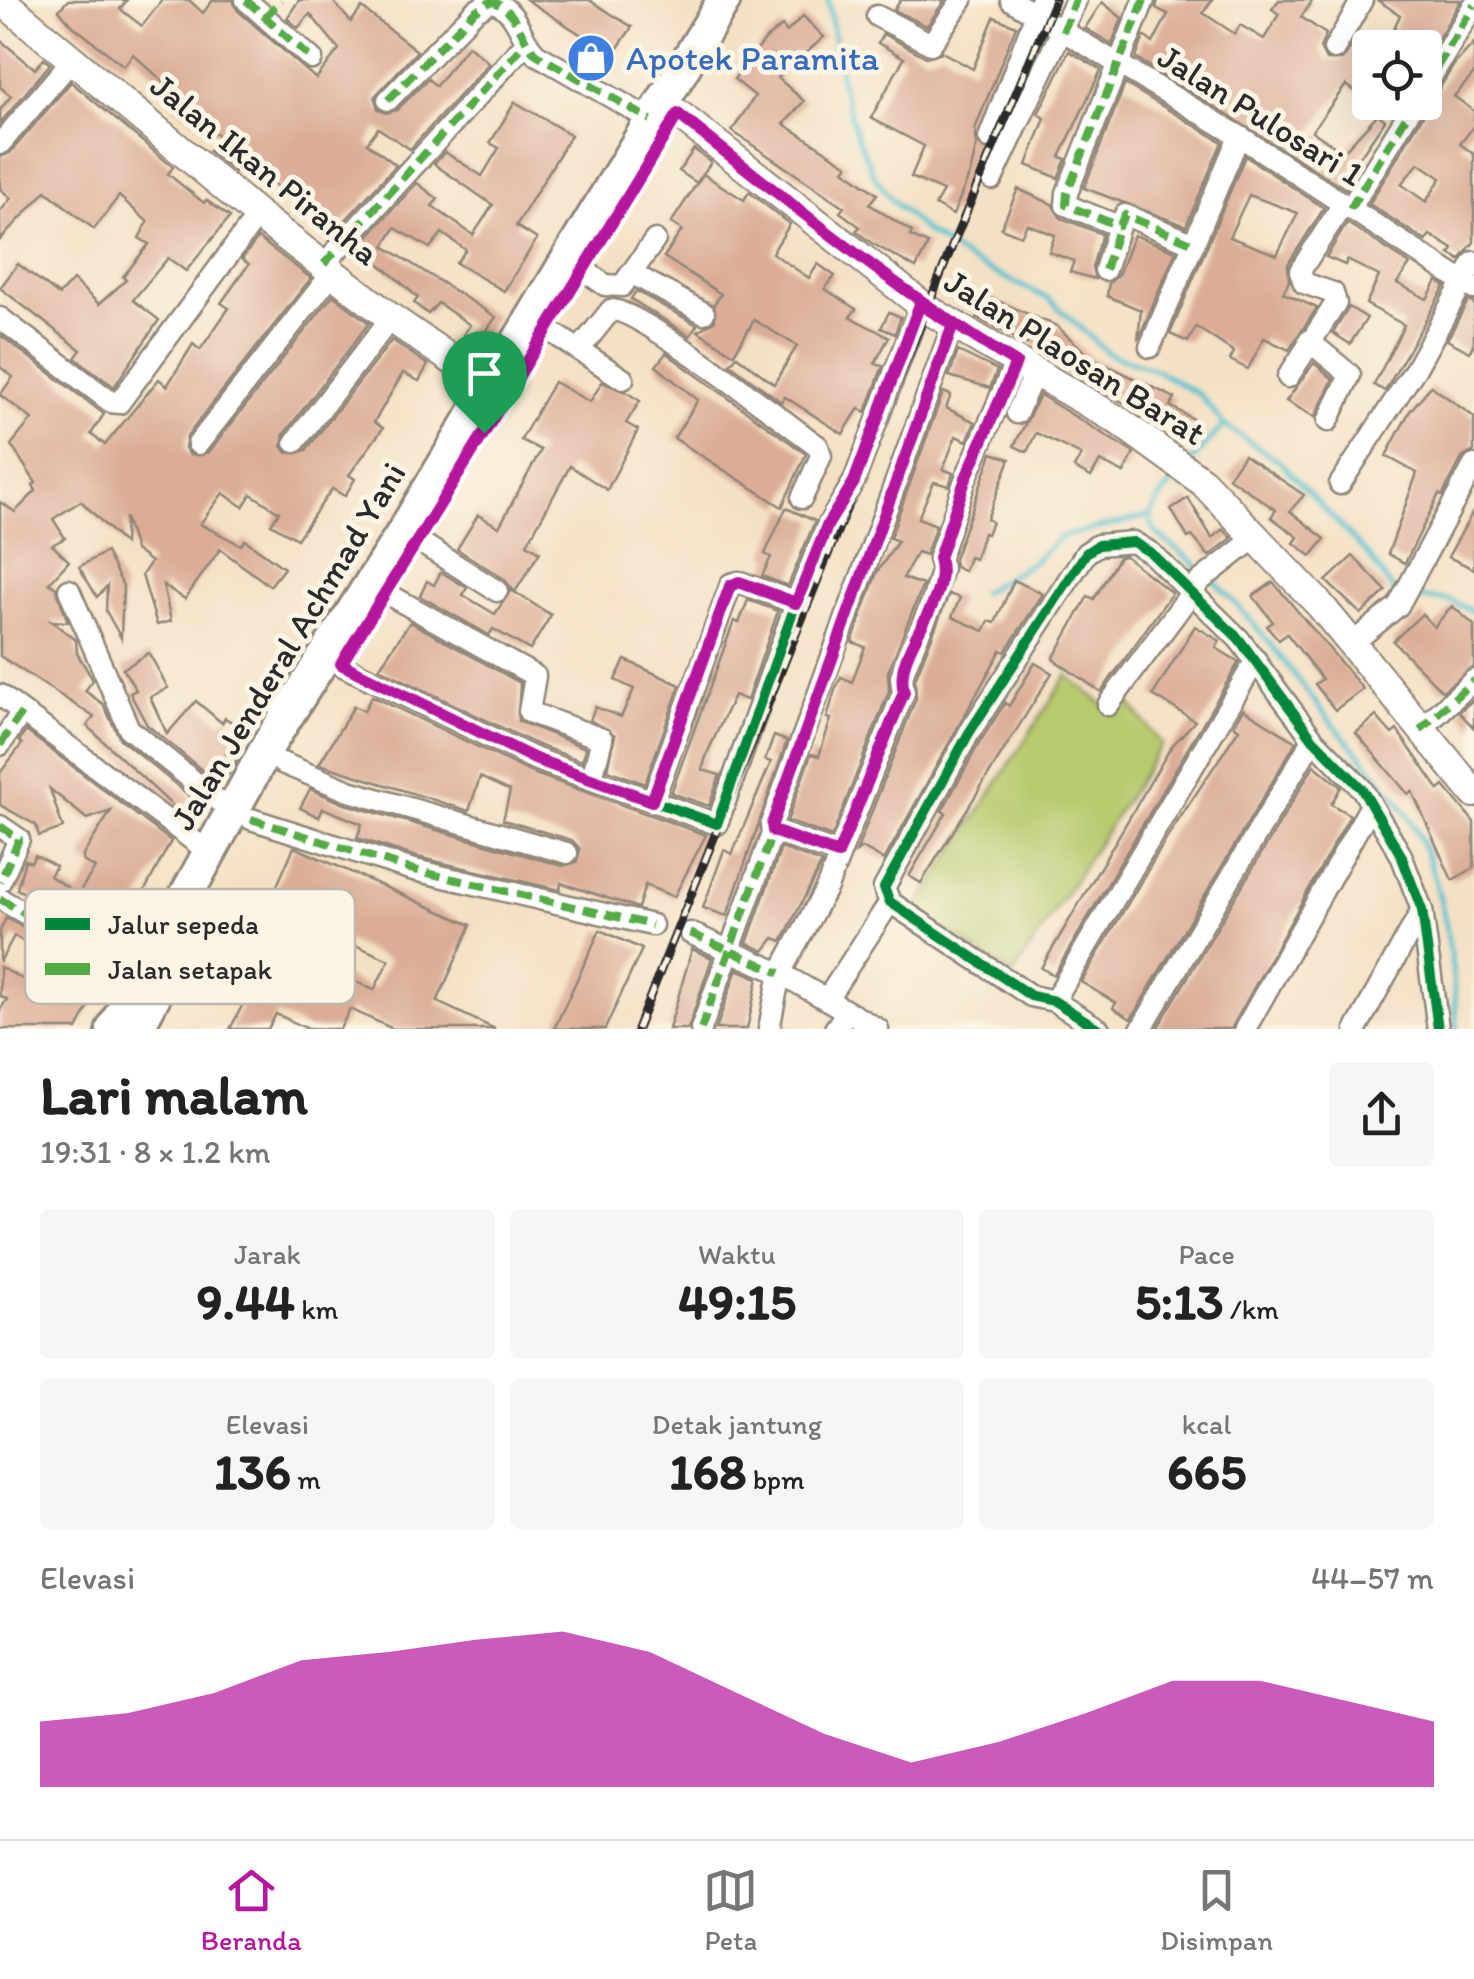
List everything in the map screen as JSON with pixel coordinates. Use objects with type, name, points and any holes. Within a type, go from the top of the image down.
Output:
[{"type":"main road","name":"Jalan Jenderal Achmad Yani","points":[[193,889],[210,852],[282,763],[584,270],[724,0]]},
{"type":"main road","name":"Jalan Jenderal Achmad Yani","points":[[200,889],[490,386],[664,117],[747,0]]},
{"type":"main road","name":"Jalan Jenderal Achmad Yani","points":[[113,1029],[125,1004]]},
{"type":"main road","name":"Jalan Jenderal Achmad Yani","points":[[136,1029],[146,1004]]},
{"type":"street","name":"Jalan Ikan Piranha","points":[[0,0],[258,215],[391,318],[490,386]]},
{"type":"street","points":[[246,0],[312,59]]},
{"type":"street","points":[[264,16],[281,0]]},
{"type":"street","points":[[877,16],[931,44],[962,0]]},
{"type":"street","name":"Jalan Pulosari 1","points":[[1011,0],[1038,7],[1062,32],[1239,136],[1468,286]]},
{"type":"street","points":[[992,179],[1076,0]]},
{"type":"street","points":[[1119,226],[1066,205],[1067,193],[1144,0]]},
{"type":"street","points":[[1334,48],[1362,0]]},
{"type":"street","points":[[388,100],[487,2],[500,4],[515,14],[525,44],[554,67],[664,117]]},
{"type":"street","points":[[1442,58],[1474,4]]},
{"type":"street","points":[[989,138],[1038,7]]},
{"type":"street","points":[[198,444],[328,268],[525,44]]},
{"type":"street","points":[[0,144],[72,60]]},
{"type":"street","name":"Jalan Plaosan Barat","points":[[664,117],[920,304],[1168,455],[1203,482],[1256,536],[1474,793]]},
{"type":"street","points":[[1288,378],[1336,300],[1333,293],[1304,283],[1300,272],[1404,120]]},
{"type":"street","points":[[1150,347],[1239,136]]},
{"type":"street","points":[[0,318],[111,402],[120,403],[258,215]]},
{"type":"street","points":[[1104,270],[1125,215],[1194,244]]},
{"type":"street","points":[[584,270],[615,288],[633,274],[654,240]]},
{"type":"street","points":[[1340,484],[1378,431],[1468,286],[1474,262]]},
{"type":"street","points":[[633,274],[704,313]]},
{"type":"street","points":[[341,664],[535,759],[718,822],[796,603],[828,524],[854,482],[920,304]]},
{"type":"street","points":[[579,350],[611,310],[619,310],[650,327],[818,446],[821,456],[802,498]]},
{"type":"street","points":[[295,442],[391,318]]},
{"type":"street","points":[[701,1029],[773,831],[772,824],[811,710],[953,325]]},
{"type":"street","points":[[548,328],[624,379]]},
{"type":"street","points":[[1309,341],[1350,374],[1328,421]]},
{"type":"street","points":[[1017,413],[1025,369]]},
{"type":"street","points":[[768,1029],[780,973],[827,887],[904,692],[901,677],[933,600],[942,568],[939,558],[966,478],[1025,369]]},
{"type":"street","points":[[1350,645],[1403,598],[1474,465]]},
{"type":"street","points":[[1108,705],[1204,578],[1256,536]]},
{"type":"street","points":[[418,541],[497,591]]},
{"type":"street","points":[[1098,1029],[1054,1000],[1031,996],[890,902],[885,886],[969,733],[1086,552],[1098,546],[1133,542],[1204,578],[1313,739],[1362,789],[1401,854],[1422,910],[1438,1029]]},
{"type":"street","points":[[652,801],[732,584],[739,582],[796,603]]},
{"type":"street","points":[[69,590],[129,729],[242,816],[410,870],[652,925]]},
{"type":"street","points":[[384,592],[535,676],[529,712],[602,739],[592,778]]},
{"type":"street","points":[[904,692],[910,689],[925,654]]},
{"type":"street","points":[[1054,1000],[1256,660]]},
{"type":"street","points":[[1420,730],[1474,680]]},
{"type":"street","points":[[0,695],[210,852]]},
{"type":"street","points":[[0,745],[22,712]]},
{"type":"street","points":[[1141,1029],[1313,739]]},
{"type":"street","points":[[282,763],[349,792],[567,853]]},
{"type":"street","points":[[1245,1029],[1370,807]]},
{"type":"street","points":[[0,826],[19,839],[0,882]]},
{"type":"street","points":[[773,831],[838,854]]},
{"type":"street","points":[[0,899],[25,913]]},
{"type":"street","points":[[827,999],[890,902]]},
{"type":"street","points":[[1356,1029],[1422,910]]},
{"type":"street","points":[[690,934],[780,973],[827,999],[841,1021],[878,1029]]},
{"type":"green space","points":[[1067,675],[1116,715],[1127,700],[1162,744],[1013,975],[916,909]]},
{"type":"building","points":[[68,0],[127,0],[120,9],[142,26],[162,0],[189,0],[203,13],[213,0],[233,0],[237,10],[316,79],[339,49],[310,14],[298,28],[287,18],[299,0],[332,0],[351,22],[362,8],[417,51],[375,96],[378,109],[386,113],[397,110],[428,79],[436,86],[468,45],[489,63],[410,149],[378,128],[367,143],[396,165],[340,226],[332,219],[326,226],[263,175],[242,162],[234,172],[209,151],[221,137],[171,104],[177,94],[133,54],[124,66],[73,26],[59,10]]},
{"type":"building","points":[[527,0],[589,0],[632,27],[613,55]]},
{"type":"building","points":[[901,0],[945,0],[927,26],[894,10]]},
{"type":"building","points":[[1158,0],[1212,0],[1203,13],[1235,34],[1240,25],[1264,39],[1279,14],[1272,9],[1279,0],[1313,0],[1301,17],[1326,34],[1320,48],[1326,60],[1342,60],[1352,46],[1352,89],[1346,85],[1312,131],[1343,152],[1372,120],[1385,120],[1344,180],[1349,184],[1346,189],[1136,58],[1144,36],[1153,43],[1168,14],[1156,8]]},
{"type":"building","points":[[1377,0],[1461,0],[1442,32],[1393,30],[1400,15]]},
{"type":"building","points":[[1102,2],[1122,18],[1112,44],[1085,28]]},
{"type":"building","points":[[803,16],[824,37],[778,78],[804,101],[784,124],[848,165],[844,170],[877,194],[869,204],[912,232],[910,236],[928,244],[916,268],[870,242],[856,231],[860,227],[840,212],[844,207],[732,131],[755,96],[734,79],[766,39],[782,26],[787,32]]},
{"type":"building","points":[[994,17],[1016,26],[975,129],[977,144],[970,173],[953,215],[935,205],[943,191],[911,177],[924,146],[871,118],[904,58],[878,43],[883,34],[926,57],[942,52],[973,69]]},
{"type":"building","points":[[0,40],[35,69],[44,59],[50,64],[0,123],[0,110],[11,96],[0,87]]},
{"type":"building","points":[[1474,43],[1474,74],[1454,96],[1474,111],[1474,126],[1460,144],[1474,154],[1474,242],[1460,260],[1450,254],[1453,249],[1430,235],[1426,241],[1369,204],[1420,120],[1442,120],[1442,84]],"holes":[[[1419,163],[1441,178],[1426,202],[1401,184]]]},
{"type":"building","points":[[1069,51],[1101,70],[1060,157],[1066,159],[1058,178],[1027,165],[1045,118],[1038,114]]},
{"type":"building","points":[[71,82],[173,167],[168,174],[204,203],[206,200],[230,217],[186,271],[168,258],[133,300],[159,320],[114,387],[75,358],[81,350],[0,288],[18,264],[59,295],[73,280],[99,304],[126,280],[123,277],[149,244],[139,238],[148,222],[119,196],[94,229],[46,191],[0,240],[0,212],[11,198],[0,189],[0,157],[10,153]]},
{"type":"building","points":[[1125,84],[1222,142],[1186,226],[1084,188]]},
{"type":"building","points":[[515,102],[571,135],[516,226],[537,239],[504,291],[456,263],[466,250],[442,233],[430,248],[395,228],[384,246],[496,317],[477,344],[463,335],[470,325],[438,303],[428,314],[414,303],[418,298],[359,246],[417,183],[438,199],[432,206],[473,235],[493,205],[434,164],[445,152],[482,176],[499,148],[490,143]]},
{"type":"building","points":[[694,149],[711,162],[697,183],[679,171]]},
{"type":"building","points":[[1245,156],[1324,208],[1288,264],[1289,281],[1283,293],[1317,308],[1289,350],[1264,338],[1248,369],[1230,360],[1234,352],[1196,327],[1188,342],[1170,334]],"holes":[[[1249,195],[1298,213],[1277,255],[1229,237]]]},
{"type":"building","points":[[703,174],[744,200],[749,192],[790,224],[772,253],[809,278],[818,264],[835,276],[825,289],[856,309],[850,317],[889,337],[875,363],[883,366],[866,412],[859,408],[843,434],[785,397],[781,402],[730,364],[737,356],[774,384],[797,346],[754,320],[734,354],[698,331],[715,320],[714,304],[721,294],[664,257],[682,230],[671,223]]},
{"type":"building","points":[[1018,189],[1052,204],[1061,218],[1102,234],[1092,267],[1095,279],[1070,272],[1074,261],[1049,252],[1055,235],[1027,224],[1021,236],[1001,228]]},
{"type":"building","points":[[1347,223],[1410,264],[1397,283],[1427,299],[1437,281],[1445,286],[1385,391],[1374,385],[1404,325],[1366,304],[1379,276],[1347,260],[1345,265],[1326,257]]},
{"type":"building","points":[[1134,235],[1176,251],[1138,340],[1141,310],[1107,296],[1109,283],[1118,275]]},
{"type":"building","points":[[258,238],[311,278],[187,436],[185,448],[190,455],[209,452],[333,295],[369,323],[284,434],[282,446],[287,453],[306,450],[392,340],[428,365],[419,381],[403,373],[374,422],[383,428],[349,475],[355,479],[345,496],[332,489],[297,539],[271,524],[279,512],[251,494],[243,507],[223,493],[200,524],[241,545],[245,540],[284,568],[270,586],[220,549],[185,599],[163,585],[171,621],[157,625],[142,575],[151,562],[135,550],[125,517],[124,544],[81,501],[53,519],[65,538],[52,545],[69,561],[49,583],[56,588],[68,622],[51,621],[76,640],[77,653],[93,680],[85,691],[103,704],[120,739],[191,797],[179,812],[87,726],[94,717],[0,656],[0,502],[15,512],[36,491],[36,483],[11,445],[32,419],[0,395],[13,377],[0,367],[0,335],[104,414],[91,434],[105,445],[159,379],[167,386],[193,344],[200,350],[229,308],[221,303],[249,264],[242,259]]},
{"type":"building","points":[[636,291],[697,325],[690,336],[631,299]]},
{"type":"building","points":[[985,296],[1057,326],[1090,357],[1175,398],[1170,406],[1193,419],[1183,437],[1086,381],[1029,340],[1027,344],[977,318]]},
{"type":"building","points":[[1468,301],[1474,303],[1474,343],[1470,352],[1447,340]]},
{"type":"building","points":[[1349,307],[1367,318],[1350,344],[1333,333]]},
{"type":"building","points":[[889,312],[901,317],[895,334],[881,328]]},
{"type":"building","points":[[958,351],[997,370],[990,388],[949,376]]},
{"type":"building","points":[[666,353],[806,454],[782,507],[674,438],[698,400],[656,366]]},
{"type":"building","points":[[1314,363],[1333,379],[1315,417],[1286,401]]},
{"type":"building","points":[[554,382],[590,402],[602,382],[626,392],[640,401],[626,423],[638,430],[607,490],[570,466],[527,544],[540,552],[515,592],[504,579],[457,549],[478,515],[499,527],[541,450],[521,440]]},
{"type":"building","points":[[1431,386],[1474,417],[1474,451],[1462,458],[1442,496],[1439,494],[1405,563],[1388,554],[1417,473],[1386,456],[1410,411]]},
{"type":"building","points":[[943,392],[951,395],[946,408],[975,422],[967,441],[956,436],[943,469],[953,473],[949,486],[934,482],[918,518],[936,525],[926,555],[917,552],[903,578],[923,585],[888,672],[889,691],[832,837],[787,821],[811,754],[819,756],[835,690],[841,677],[852,682],[865,647],[852,642],[877,572],[898,541],[890,538]]},
{"type":"building","points":[[1040,395],[1134,453],[1124,473],[1100,461],[1091,477],[1074,468],[1081,455],[1036,433],[1027,452],[1014,446]]},
{"type":"building","points":[[992,453],[1010,459],[987,519],[992,522],[987,534],[983,533],[975,559],[969,557],[964,571],[955,567],[954,559]]},
{"type":"building","points":[[1244,455],[1304,495],[1290,511],[1325,539],[1311,556],[1294,543],[1298,537],[1271,517],[1276,510],[1228,477]]},
{"type":"building","points":[[1188,498],[1212,538],[1223,529],[1232,538],[1209,556],[1192,536],[1188,538],[1171,509]]},
{"type":"building","points":[[786,508],[815,521],[788,586],[762,576],[771,557],[765,554]]},
{"type":"building","points":[[1474,510],[1474,569],[1448,557]]},
{"type":"building","points":[[106,552],[123,586],[121,638],[106,611],[107,586],[97,597],[79,567]]},
{"type":"building","points":[[1125,556],[1172,593],[1101,692],[1053,659],[1088,596],[1094,599],[1119,557]]},
{"type":"building","points":[[1353,556],[1386,591],[1361,614],[1326,581]]},
{"type":"building","points":[[441,572],[467,588],[463,595],[495,614],[511,590],[551,615],[530,650],[493,629],[489,635],[420,596],[427,581],[434,585]]},
{"type":"building","points":[[1014,580],[1043,594],[1005,652],[1001,650],[884,860],[862,848],[856,852],[916,698],[915,679],[949,594],[960,598],[952,617],[984,631],[989,621],[995,623]]},
{"type":"building","points":[[1273,582],[1363,689],[1335,710],[1315,684],[1322,679],[1287,634],[1279,640],[1267,626],[1273,622],[1253,596]]},
{"type":"building","points":[[748,600],[778,611],[747,700],[734,695],[707,754],[702,770],[720,775],[709,806],[671,793],[734,621],[739,623]]},
{"type":"building","points":[[1452,606],[1474,625],[1474,667],[1442,691],[1393,641],[1422,614],[1434,627]]},
{"type":"building","points":[[410,622],[520,683],[518,721],[586,748],[582,761],[540,746],[379,668]]},
{"type":"building","points":[[1195,626],[1220,641],[1216,648],[1239,662],[1054,975],[1041,968],[1171,747],[1195,721],[1153,695]]},
{"type":"building","points":[[149,653],[168,688],[150,697],[167,734],[196,701],[222,723],[225,718],[242,728],[226,754],[237,760],[225,780],[211,772],[208,775],[147,725],[130,693],[136,690],[123,669]]},
{"type":"building","points":[[625,660],[680,685],[645,784],[608,770],[615,735],[590,720],[595,707],[621,717],[634,689],[615,680]]},
{"type":"building","points":[[1035,663],[1052,673],[921,883],[909,876],[946,813],[942,811],[981,740],[1005,703],[1009,706]]},
{"type":"building","points":[[372,696],[530,772],[706,835],[674,897],[645,885],[638,908],[561,883],[560,890],[417,857],[357,838],[362,824],[323,808],[319,817],[300,808],[310,789],[345,804],[563,866],[577,862],[580,849],[572,840],[503,820],[510,791],[480,777],[469,811],[319,764],[354,706],[364,711]]},
{"type":"building","points":[[1474,699],[1474,728],[1459,712]]},
{"type":"building","points":[[1243,709],[1296,742],[1131,1019],[1113,1008],[1116,1003],[1081,982],[1170,833],[1239,729],[1234,725]]},
{"type":"building","points":[[1376,716],[1392,734],[1397,730],[1439,790],[1444,786],[1474,822],[1474,868],[1452,880],[1412,791],[1408,794],[1356,733]]},
{"type":"building","points":[[26,731],[171,841],[145,889],[81,889],[95,868],[83,861],[83,855],[111,811],[87,819],[50,789],[63,828],[39,836],[36,825],[0,805],[0,773],[22,744],[19,741]]},
{"type":"building","points":[[774,736],[787,741],[727,916],[703,908],[724,850],[732,854],[771,762],[765,760]]},
{"type":"building","points":[[1314,765],[1341,787],[1331,804],[1350,815],[1231,1029],[1157,1029]]},
{"type":"building","points":[[294,847],[471,925],[437,1002],[495,1029],[393,1029],[350,1009],[340,1029],[308,1029],[276,1014],[268,1029],[230,1029],[243,1004],[355,1004],[355,981],[374,990],[389,960],[355,945],[355,889],[275,889]]},
{"type":"building","points":[[781,848],[822,863],[782,941],[774,938],[764,951],[747,943]]},
{"type":"building","points":[[35,855],[56,866],[50,876],[70,889],[25,889],[25,893],[17,889],[25,860],[31,862]]},
{"type":"building","points":[[6,918],[25,929],[25,942],[14,936],[0,962],[0,931]]},
{"type":"building","points":[[600,930],[642,949],[605,1029],[554,1029]]},
{"type":"building","points":[[692,949],[712,958],[688,1029],[669,1029]]},
{"type":"building","points":[[0,967],[25,980],[25,1004],[90,1004],[77,1029],[0,1029],[0,1010],[7,999],[0,996]]},
{"type":"building","points":[[737,969],[758,978],[747,1029],[716,1029]]},
{"type":"waterway","points":[[828,0],[842,86],[858,140],[875,177],[892,200],[926,232],[968,260],[1049,299],[1109,354],[1156,370],[1200,395],[1224,425],[1279,461],[1368,555],[1397,596]]},
{"type":"waterway","points":[[1192,460],[1224,425]]},
{"type":"waterway","points":[[1178,476],[1153,510],[1151,521],[1161,538],[1202,570]]},
{"type":"waterway","points":[[982,592],[1035,561],[1060,537],[1149,516]]},
{"type":"waterway","points":[[1210,577],[1254,624],[1379,777],[1413,826],[1426,853],[1443,911],[1457,1029]]},
{"type":"waterway","points":[[1408,597],[1449,600],[1474,612]]},
{"type":"railway","points":[[637,1029],[1055,0]]},
{"type":"marked path","points":[[246,0],[312,59]]},
{"type":"marked path","points":[[265,17],[281,0]]},
{"type":"marked path","points":[[1063,32],[1076,0]]},
{"type":"marked path","points":[[1144,0],[1067,193],[1066,205],[1119,226],[1125,215],[1194,244]]},
{"type":"marked path","points":[[388,100],[475,11],[492,1],[514,18],[536,54],[651,120]]},
{"type":"marked path","points":[[1442,59],[1474,5]]},
{"type":"marked path","points":[[324,264],[525,44]]},
{"type":"marked path","points":[[1350,209],[1404,120]]},
{"type":"marked path","points":[[1105,270],[1119,226]]},
{"type":"marked path","points":[[1420,730],[1474,680]]},
{"type":"marked path","points":[[0,745],[22,712]]},
{"type":"marked path","points":[[701,1029],[772,834],[782,792]]},
{"type":"marked path","points":[[251,819],[410,869],[652,925]]},
{"type":"marked path","points":[[0,826],[19,839],[0,882]]},
{"type":"marked path","points":[[0,899],[25,913]]},
{"type":"marked path","points":[[690,933],[780,973]]},
{"type":"cycle path","points":[[341,665],[535,759],[717,824],[796,603],[828,525],[854,481],[921,304]]},
{"type":"cycle path","points":[[1099,1029],[1054,1001],[1031,996],[890,902],[884,888],[969,733],[1086,553],[1098,545],[1133,542],[1151,553],[1239,639],[1313,739],[1362,789],[1401,855],[1422,910],[1438,1029]]},
{"type":"place","name":"Apotek Paramita","points":[[591,58]]},
{"type":"route","points":[[484,433],[341,664],[535,759],[652,801],[730,586],[739,582],[796,603],[828,524],[854,482],[919,316],[920,304],[953,325],[772,824],[773,831],[838,854],[904,692],[901,677],[933,600],[942,568],[939,558],[966,478],[1016,363],[920,304],[678,114],[484,433]]}]
